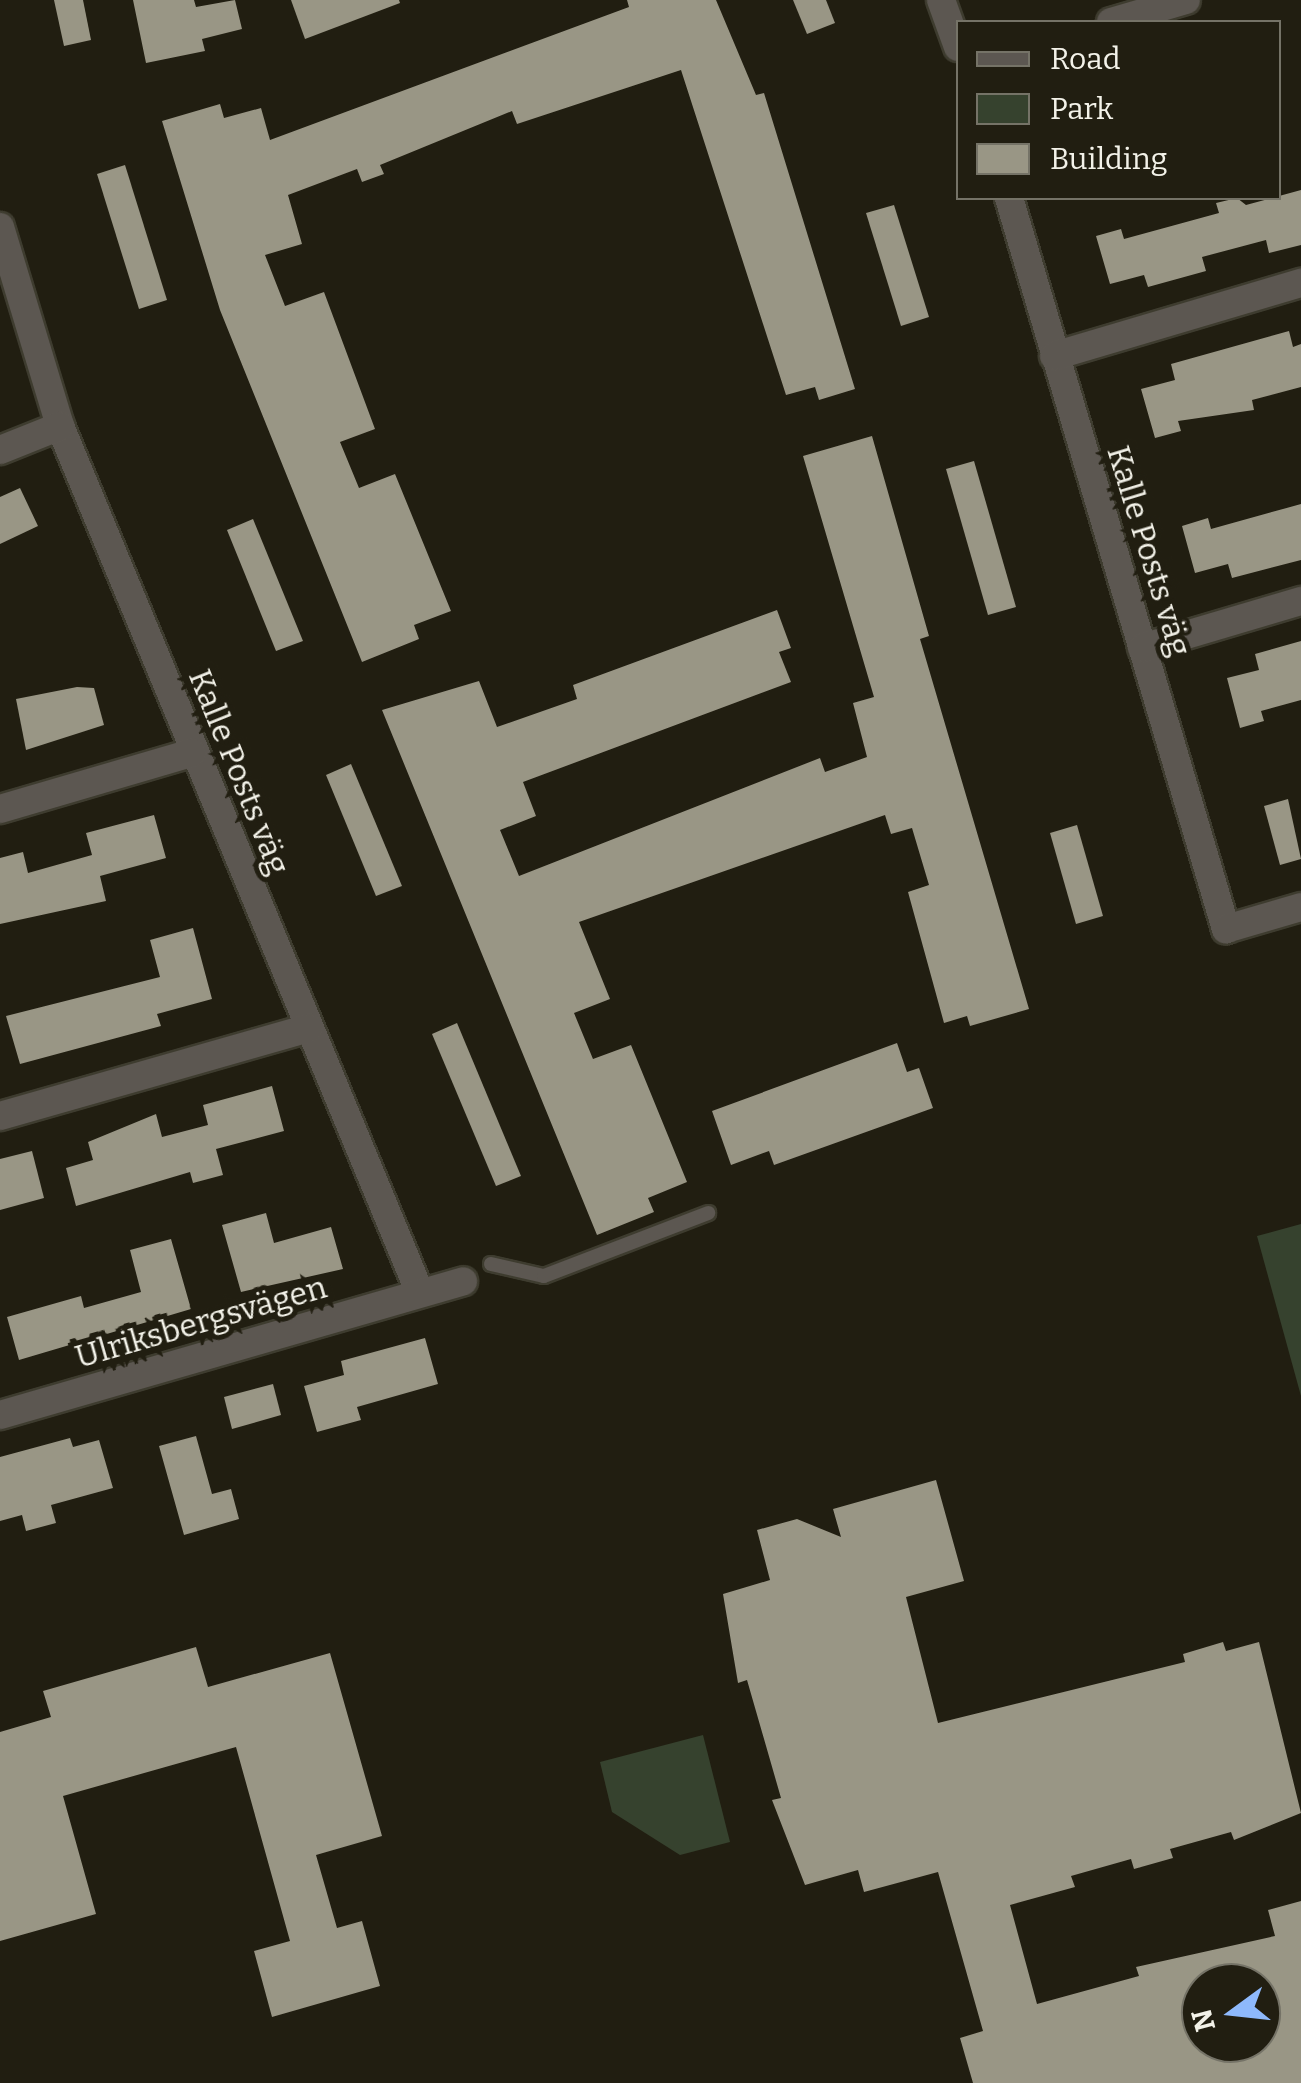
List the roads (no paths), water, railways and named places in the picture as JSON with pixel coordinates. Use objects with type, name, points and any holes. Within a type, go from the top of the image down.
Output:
[{"type":"street","points":[[940,0],[956,42]]},
{"type":"street","points":[[1118,20],[1186,0]]},
{"type":"street","name":"Kalle Posts väg","points":[[1010,200],[1225,924],[1301,907]]},
{"type":"street","name":"Kalle Posts väg","points":[[0,227],[60,426],[192,753],[420,1293]]},
{"type":"street","points":[[1054,356],[1301,284]]},
{"type":"street","points":[[0,450],[60,426]]},
{"type":"street","points":[[1142,648],[1301,601]]},
{"type":"street","points":[[0,809],[192,753]]},
{"type":"street","points":[[0,1116],[309,1028]]},
{"type":"street","points":[[420,1293],[463,1281]]},
{"type":"street","name":"Ulriksbergsvägen","points":[[0,1415],[420,1293]]},
{"type":"lane","points":[[491,1264],[544,1276],[708,1214]]}]
